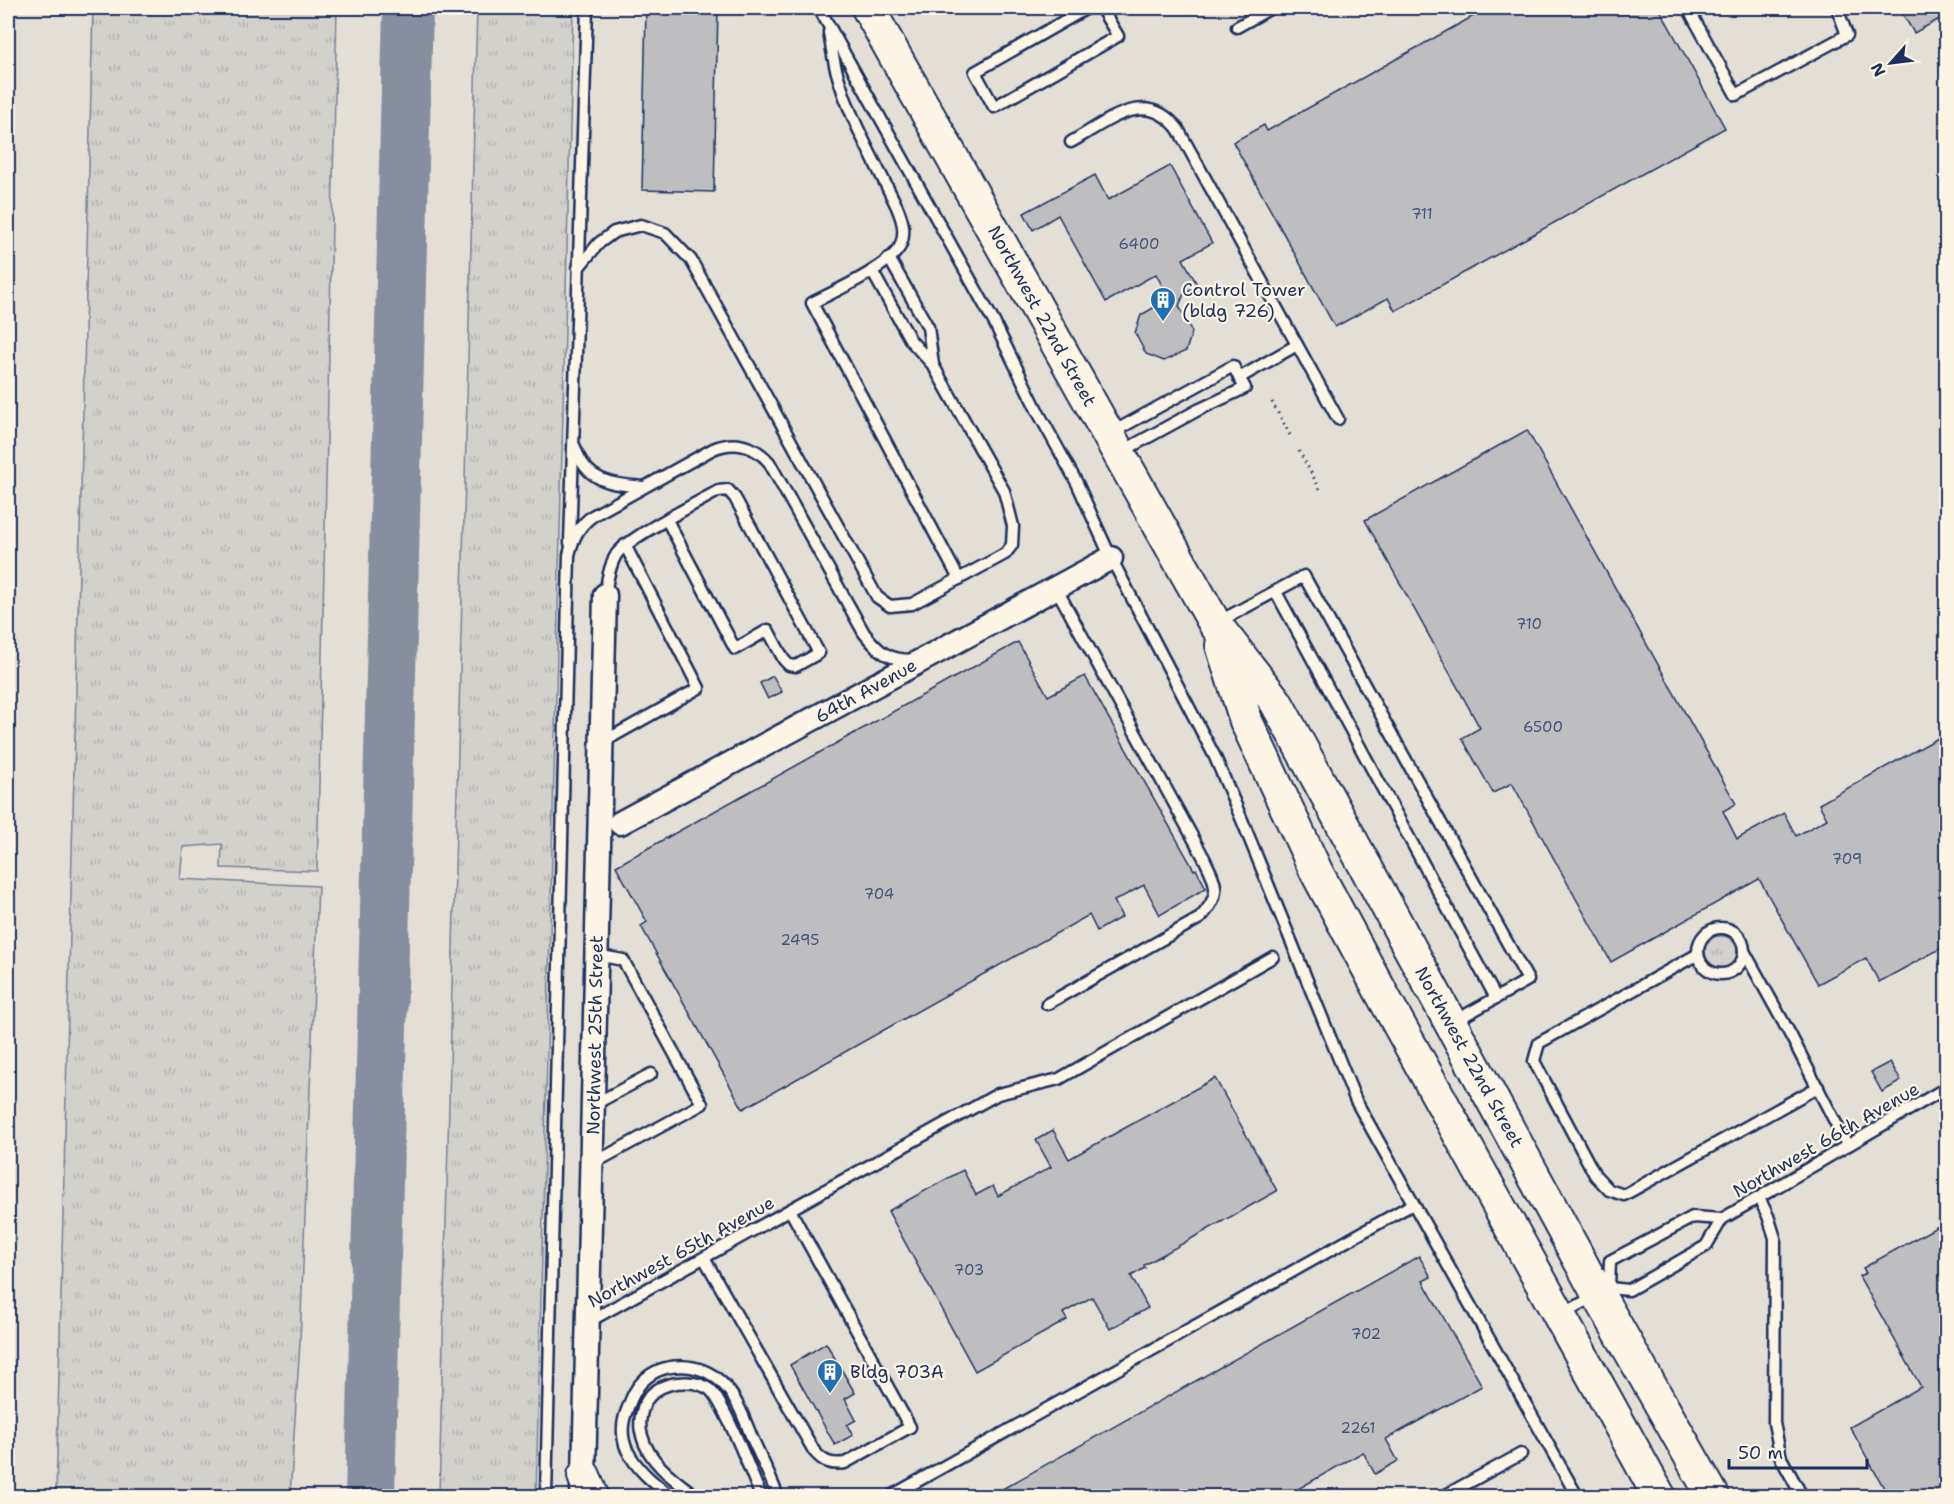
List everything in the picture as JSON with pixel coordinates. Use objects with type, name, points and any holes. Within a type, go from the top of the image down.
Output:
[{"type":"street","name":"Northwest 22nd Street","points":[[868,8],[1215,624],[1276,702],[1450,1023],[1604,1291],[1713,1497]]},
{"type":"street","name":"64th Avenue","points":[[620,823],[1111,558]]},
{"type":"street","name":"Northwest 25th Street","points":[[586,1490],[605,595]]},
{"type":"street","name":"Northwest 22nd Street","points":[[1215,624],[1245,721],[1316,872],[1659,1497]]},
{"type":"lane","points":[[546,1497],[573,438],[587,8]]},
{"type":"lane","points":[[819,8],[993,322],[1077,483],[1111,558],[1215,757],[1341,1067],[1362,1111],[1577,1497]]},
{"type":"lane","points":[[1086,8],[975,72],[994,107],[1118,36],[1101,8]]},
{"type":"lane","points":[[1237,27],[1271,8]]},
{"type":"lane","points":[[1688,8],[1736,95],[1846,35],[1837,8]]},
{"type":"lane","points":[[827,23],[836,72],[847,102],[902,220],[904,234],[896,253],[872,271],[812,303],[959,579]]},
{"type":"lane","points":[[1071,142],[1129,111],[1154,109],[1169,118],[1178,129],[1338,419]]},
{"type":"lane","points":[[578,268],[599,243],[614,232],[641,225],[665,233],[691,260],[877,597],[890,606],[912,604],[1005,554],[1012,545],[1013,526],[1004,491],[933,365],[911,341],[872,271]]},
{"type":"lane","points":[[889,258],[928,327],[933,365]]},
{"type":"lane","points":[[1239,378],[1297,345]]},
{"type":"lane","points":[[1233,366],[1245,388],[1198,410],[1113,444],[1233,366]]},
{"type":"lane","points":[[573,438],[580,459],[594,476],[617,485],[644,487]]},
{"type":"lane","points":[[570,555],[573,542],[584,522],[594,515],[720,446],[743,445],[758,452],[773,468],[864,633],[878,649],[888,656],[897,660],[922,661]]},
{"type":"lane","points":[[605,595],[612,564],[617,554],[626,545],[667,520],[718,491],[728,490],[735,498],[819,653],[796,666],[789,665],[768,630],[735,649],[667,520]]},
{"type":"lane","points":[[601,742],[699,688],[626,545]]},
{"type":"lane","points":[[1215,624],[1304,576],[1528,980],[1450,1023]]},
{"type":"lane","points":[[1047,1004],[1200,918],[1210,908],[1216,894],[1212,876],[1204,858],[1056,588]]},
{"type":"lane","points":[[1276,592],[1496,998]]},
{"type":"lane","points":[[1744,951],[1738,967],[1725,974],[1710,972],[1700,961],[1698,954],[1701,939],[1713,929],[1729,929],[1740,939],[1744,951],[1848,1145]]},
{"type":"lane","points":[[1698,954],[1539,1042],[1534,1061],[1595,1175],[1609,1190],[1624,1194],[1818,1087]]},
{"type":"lane","points":[[592,1165],[702,1104],[623,960],[596,955]]},
{"type":"lane","name":"Northwest 65th Avenue","points":[[588,1322],[998,1094],[1059,1079],[1274,957]]},
{"type":"lane","points":[[593,1106],[651,1074]]},
{"type":"lane","name":"Northwest 66th Avenue","points":[[1560,1316],[1604,1291],[1629,1290],[1706,1246],[1722,1219],[1947,1088]]},
{"type":"lane","points":[[1759,1198],[1775,1238],[1775,1431],[1781,1458],[1802,1497]]},
{"type":"lane","points":[[891,1497],[1413,1204]]},
{"type":"lane","points":[[704,1258],[820,1458],[828,1463],[845,1462],[910,1427],[790,1210]]},
{"type":"lane","name":"Northwest 66th Avenue","points":[[1604,1291],[1610,1261],[1693,1217],[1722,1219]]},
{"type":"lane","points":[[670,1497],[644,1475],[626,1448],[622,1429],[633,1394],[643,1381],[655,1372],[680,1366],[699,1368],[713,1375],[737,1402],[778,1497]]},
{"type":"lane","points":[[696,1497],[655,1461],[641,1435],[640,1416],[649,1396],[663,1387],[679,1383],[692,1383],[709,1389],[723,1408],[761,1497]]},
{"type":"lane","points":[[1444,1497],[1521,1454]]},
{"type":"lane","points":[[677,1497],[686,1489]]},
{"type":"path","points":[[1272,402],[1290,435]]},
{"type":"path","points":[[1299,451],[1320,489]]},
{"type":"shaded area","points":[[8,8],[1946,8],[1946,1496],[8,1496]]},
{"type":"green space","points":[[93,8],[337,8],[317,871],[221,868],[222,844],[183,847],[180,879],[318,886],[300,1342],[290,1496],[56,1496]]},
{"type":"green space","points":[[477,8],[573,8],[536,1496],[439,1496]]},
{"type":"green space","points":[[1721,936],[1732,941],[1737,952],[1732,963],[1721,968],[1710,963],[1705,952],[1710,941]]},
{"type":"building","points":[[646,8],[718,8],[714,192],[642,190]]},
{"type":"building","points":[[1488,8],[1659,8],[1725,128],[1395,311],[1388,298],[1335,327],[1233,142],[1264,125],[1267,131]]},
{"type":"building","points":[[1899,8],[1947,8],[1947,15],[1914,33]]},
{"type":"building","points":[[1170,166],[1212,243],[1183,259],[1198,286],[1184,294],[1179,306],[1192,332],[1186,351],[1164,361],[1146,354],[1135,333],[1141,315],[1169,299],[1156,274],[1106,302],[1058,215],[1033,230],[1024,213],[1095,175],[1108,200]]},
{"type":"building","points":[[1527,430],[1736,804],[1723,811],[1737,839],[1784,813],[1796,836],[1827,819],[1819,804],[1947,733],[1947,945],[1879,982],[1866,958],[1818,984],[1759,879],[1611,962],[1512,783],[1493,793],[1462,738],[1480,728],[1365,520]]},
{"type":"building","points":[[1018,642],[1048,696],[1085,676],[1206,888],[1160,915],[1144,885],[1114,901],[1122,917],[1097,931],[1089,915],[743,1109],[641,926],[647,922],[616,866]]},
{"type":"building","points":[[773,676],[782,692],[768,699],[760,683]]},
{"type":"building","points":[[1890,1062],[1901,1081],[1882,1092],[1871,1072]]},
{"type":"building","points":[[1215,1078],[1277,1191],[1144,1265],[1145,1268],[1131,1276],[1148,1308],[1110,1329],[1092,1297],[1063,1313],[1067,1320],[975,1371],[888,1211],[963,1170],[976,1195],[993,1186],[998,1196],[1051,1167],[1036,1140],[1053,1130],[1069,1159]]},
{"type":"building","points":[[1947,1221],[1947,1497],[1889,1497],[1850,1427],[1921,1387],[1859,1276],[1866,1273],[1863,1268]]},
{"type":"building","points":[[1419,1256],[1431,1277],[1423,1281],[1482,1386],[1386,1439],[1398,1461],[1375,1474],[1363,1452],[1284,1497],[988,1497]]},
{"type":"building","name":"Bldg 703A","points":[[826,1343],[855,1393],[845,1399],[856,1420],[847,1425],[853,1435],[835,1445],[790,1365]]},
{"type":"taxiway","points":[[370,1496],[408,8]]},
{"type":"place","name":"Control Tower (bldg 726)","points":[[1163,323]]},
{"type":"place","name":"Bldg 703A","points":[[830,1395]]}]
